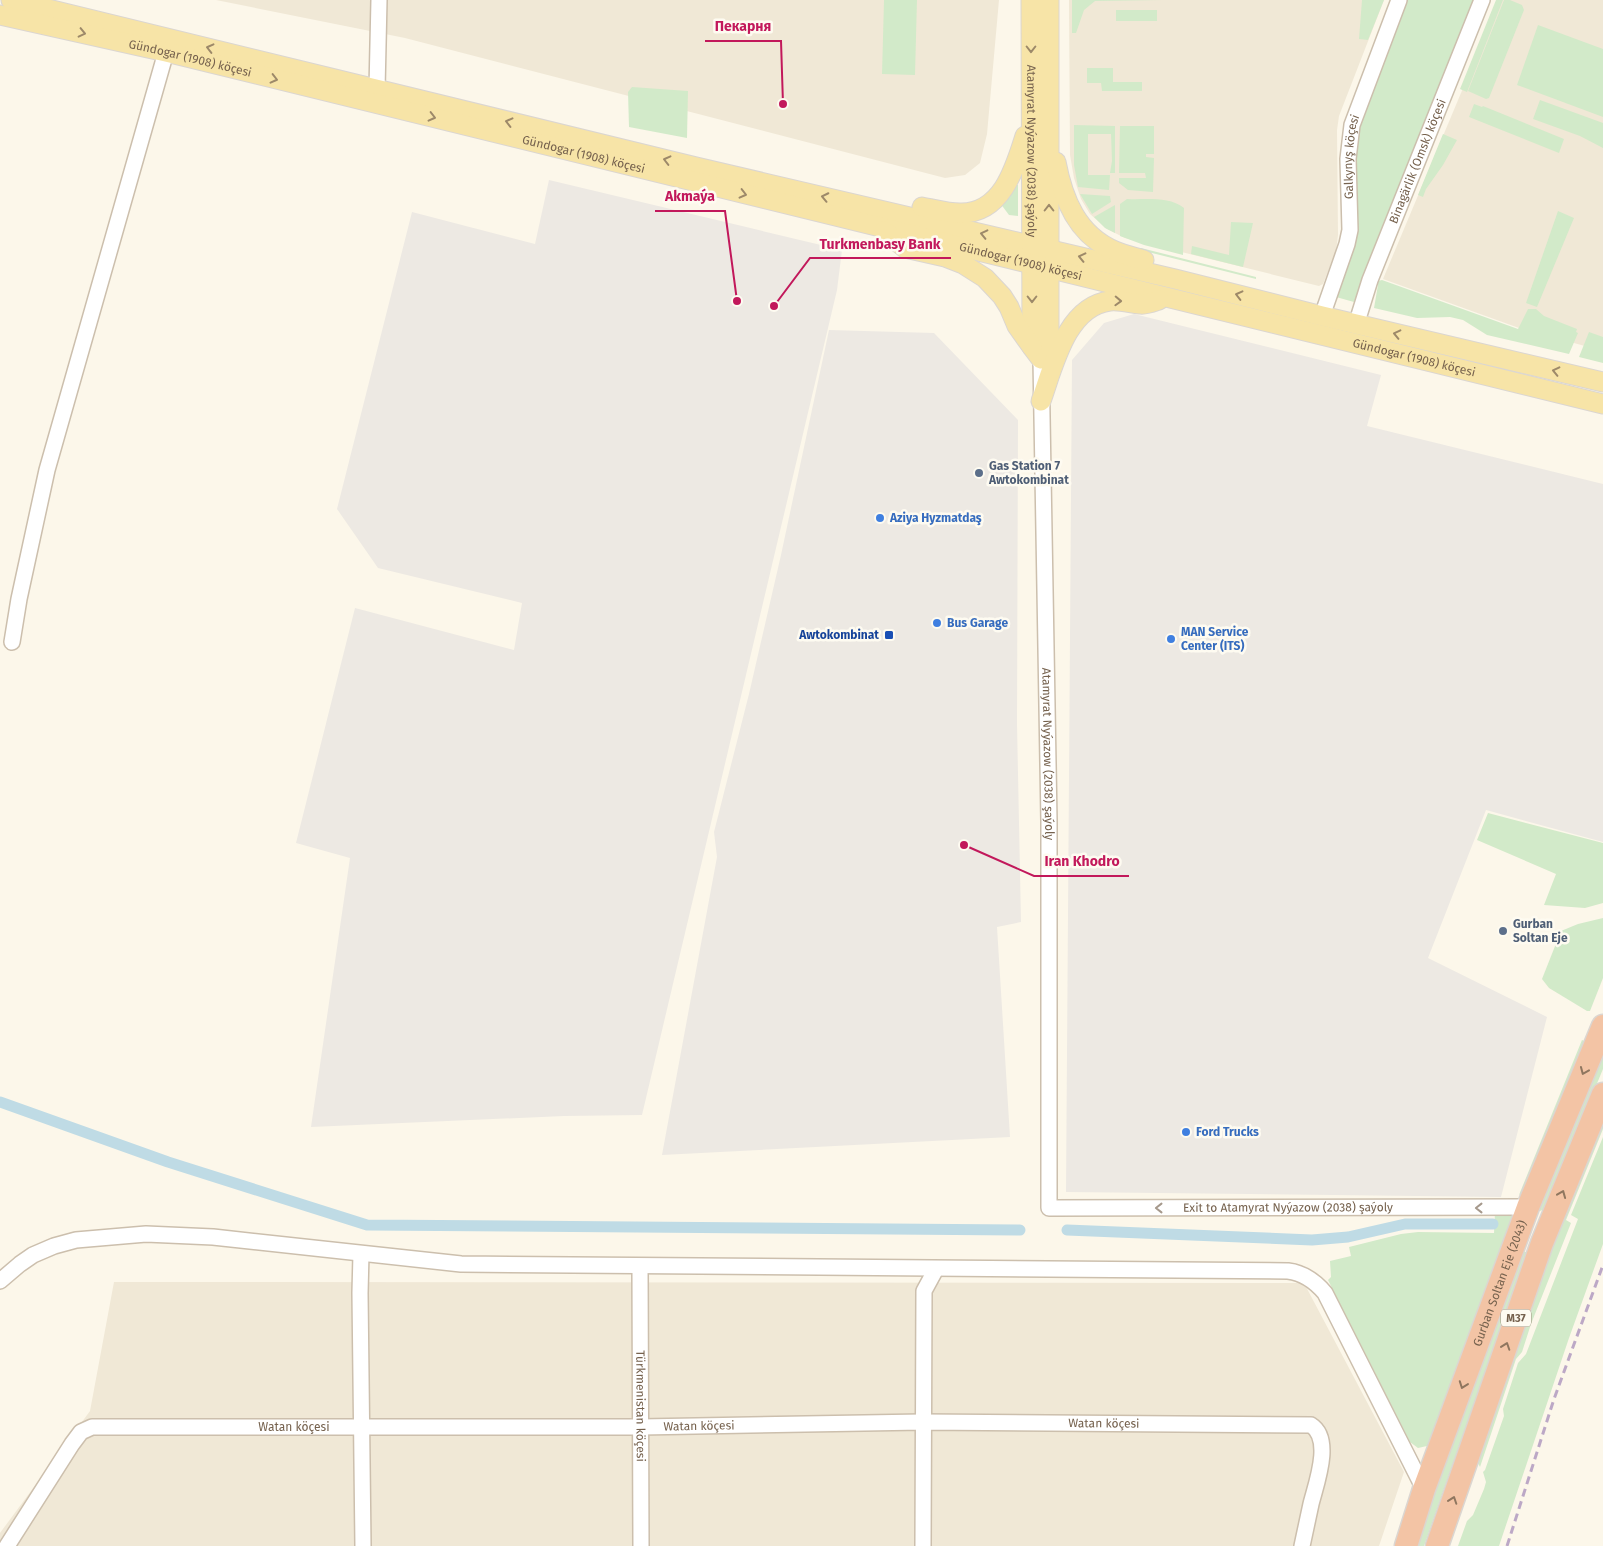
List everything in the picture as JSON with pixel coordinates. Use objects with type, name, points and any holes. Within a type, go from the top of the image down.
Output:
[{"type":"highway","name":"Gurban Soltan Eje (2043)","points":[[1406,1546],[1424,1489],[1528,1207],[1603,1026]]},
{"type":"highway","name":"Gurban Soltan Eje (2043)","points":[[1437,1546],[1542,1242],[1603,1094]]},
{"type":"main road","name":"Gündogar (1908) köçesi","points":[[11,0],[375,96]]},
{"type":"main road","name":"Atamyrat Nyýazow (2038) şaýoly","points":[[1031,0],[1040,120]]},
{"type":"main road","name":"Atamyrat Nyýazow (2038) şaýoly","points":[[1036,353],[1040,266],[1040,120],[1049,0]]},
{"type":"main road","name":"Gündogar (1908) köçesi","points":[[0,15],[51,12],[166,52],[375,96],[773,186],[1040,266],[1603,404]]},
{"type":"main road","points":[[1036,353],[1017,326],[1010,307],[985,278],[969,267],[945,257],[905,248],[880,218],[914,205],[962,213],[985,206],[1001,193],[1009,181],[1017,161],[1040,120]]},
{"type":"main road","points":[[1040,120],[1060,182],[1070,207],[1082,227],[1096,239],[1114,250],[1151,263],[1175,279]]},
{"type":"main road","name":"Gündogar (1908) köçesi","points":[[880,218],[1040,247],[1356,325],[1603,382]]},
{"type":"main road","points":[[1041,401],[1067,333],[1091,307],[1108,301],[1142,304],[1170,298]]},
{"type":"main road","points":[[1349,343],[1356,325]]},
{"type":"street","points":[[375,96],[379,0]]},
{"type":"street","name":"Galkynyş köçesi","points":[[1322,316],[1350,230],[1348,159],[1352,125],[1399,0]]},
{"type":"street","name":"Binagärlik (Omsk) köçesi","points":[[1356,325],[1370,280],[1482,0]]},
{"type":"street","points":[[12,642],[19,599],[47,470],[166,52]]},
{"type":"street","name":"Atamyrat Nyýazow (2038) şaýoly","points":[[1036,353],[1041,401],[1045,504],[1050,821],[1049,1208]]},
{"type":"street","name":"Exit to Atamyrat Nyýazow (2038) şaýoly","points":[[1049,1208],[1528,1207]]},
{"type":"street","points":[[0,1281],[33,1255],[54,1246],[76,1240],[99,1237],[146,1234],[213,1237],[462,1264],[1288,1271],[1305,1276],[1319,1286],[1326,1294],[1424,1489]]},
{"type":"street","points":[[361,1254],[363,1546]]},
{"type":"street","name":"Türkmenistan köçesi","points":[[640,1267],[641,1546]]},
{"type":"street","points":[[923,1546],[924,1291],[936,1269]]},
{"type":"street","name":"Watan köçesi","points":[[7,1546],[81,1432],[92,1427],[641,1426],[922,1422],[1310,1425],[1318,1431],[1322,1443],[1322,1452],[1302,1546]]},
{"type":"shaded area","points":[[216,0],[999,0],[987,134],[980,163],[965,175],[945,178],[405,38]]},
{"type":"shaded area","points":[[1069,0],[1384,0],[1339,116],[1337,130],[1338,235],[1336,251],[1323,284],[1319,286],[1125,238],[1107,229],[1090,214],[1081,199],[1074,178],[1070,155]]},
{"type":"shaded area","points":[[1500,0],[1603,0],[1603,351],[1519,328],[1383,279]]},
{"type":"shaded area","points":[[549,180],[842,250],[837,290],[642,1115],[564,1116],[311,1127],[350,858],[296,843],[355,608],[514,650],[522,603],[378,568],[337,509],[412,212],[535,244]]},
{"type":"shaded area","points":[[1134,314],[1381,375],[1367,426],[1603,484],[1603,842],[1486,810],[1428,958],[1547,1017],[1501,1197],[1066,1192],[1072,360],[1104,323]]},
{"type":"shaded area","points":[[829,330],[934,333],[1018,420],[1017,724],[1021,922],[997,927],[1010,1137],[662,1155],[717,857],[714,832],[749,694],[781,555]]},
{"type":"shaded area","points":[[114,1282],[1304,1283],[1404,1472],[1379,1546],[0,1546],[0,1533],[90,1411]]},
{"type":"green space","points":[[884,0],[917,0],[915,75],[882,74]]},
{"type":"green space","points":[[1072,0],[1162,0],[1095,1],[1084,10],[1076,33],[1072,33]]},
{"type":"green space","points":[[1362,0],[1384,0],[1368,40],[1359,39]]},
{"type":"green space","points":[[1405,0],[1475,0],[1354,302],[1336,297],[1360,120]]},
{"type":"green space","points":[[1496,0],[1503,0],[1467,92],[1460,89]]},
{"type":"green space","points":[[1504,0],[1510,0],[1522,5],[1524,10],[1489,98],[1486,99],[1468,91]]},
{"type":"green space","points":[[1116,10],[1157,10],[1157,21],[1116,21]]},
{"type":"green space","points":[[1538,25],[1603,49],[1603,117],[1517,85]]},
{"type":"green space","points":[[1087,68],[1113,68],[1113,82],[1142,82],[1142,91],[1102,91],[1101,83],[1087,83]]},
{"type":"green space","points":[[632,87],[688,91],[687,138],[629,127],[628,92]]},
{"type":"green space","points":[[1540,100],[1603,123],[1603,148],[1580,136],[1533,119]]},
{"type":"green space","points":[[1474,104],[1564,139],[1559,153],[1469,117]]},
{"type":"green space","points":[[1074,125],[1115,126],[1115,173],[1110,173],[1112,161],[1111,134],[1088,134],[1088,175],[1110,175],[1109,190],[1078,187],[1074,165]]},
{"type":"green space","points":[[1120,126],[1154,126],[1154,154],[1146,154],[1146,157],[1154,158],[1153,192],[1128,190],[1119,183],[1119,178],[1146,178],[1145,173],[1119,173]]},
{"type":"green space","points":[[1443,134],[1457,140],[1443,165],[1426,189],[1423,197],[1418,195]]},
{"type":"green space","points":[[1013,185],[1018,185],[1018,216],[1009,215],[1000,203]]},
{"type":"green space","points":[[1080,194],[1110,196],[1111,202],[1092,214]]},
{"type":"green space","points":[[1127,199],[1164,200],[1184,208],[1183,255],[1144,245],[1120,236],[1120,204]]},
{"type":"green space","points":[[1115,205],[1115,233],[1105,228],[1094,217]]},
{"type":"green space","points":[[1558,211],[1574,218],[1537,307],[1526,303]]},
{"type":"green space","points":[[1231,222],[1253,223],[1243,267],[1191,254],[1192,246],[1229,255]]},
{"type":"green space","points":[[1141,248],[1256,277],[1256,279],[1140,250]]},
{"type":"green space","points":[[1382,280],[1518,329],[1528,309],[1536,309],[1544,316],[1577,329],[1576,332],[1578,333],[1569,354],[1487,335],[1463,320],[1450,317],[1417,318],[1374,308],[1378,285],[1375,284]]},
{"type":"green space","points":[[1589,332],[1603,337],[1603,363],[1579,357]]},
{"type":"green space","points":[[1488,813],[1603,843],[1603,903],[1585,908],[1544,905],[1556,874],[1477,840]]},
{"type":"green space","points":[[1603,918],[1603,978],[1590,1011],[1587,1011],[1549,988],[1542,979],[1561,931],[1578,924]]},
{"type":"green space","points":[[1582,1040],[1584,1041],[1523,1192],[1519,1195]]},
{"type":"green space","points":[[1603,1053],[1603,1069],[1545,1209],[1540,1211],[1539,1209]]},
{"type":"green space","points":[[1603,1123],[1603,1129],[1566,1220],[1571,1223],[1531,1324],[1522,1352],[1516,1359],[1480,1467],[1477,1461],[1543,1271]]},
{"type":"green space","points":[[1603,1137],[1603,1244],[1569,1338],[1499,1546],[1458,1546],[1467,1521],[1473,1515],[1484,1489],[1486,1482],[1483,1472],[1504,1416],[1503,1409],[1518,1363],[1526,1354],[1578,1219],[1571,1215]]},
{"type":"green space","points":[[1515,1210],[1431,1443],[1418,1448],[1410,1442],[1328,1280],[1331,1277],[1330,1261],[1351,1256],[1349,1247],[1401,1234],[1418,1232],[1494,1233],[1495,1213]]},
{"type":"green space","points":[[1523,1252],[1527,1252],[1424,1546],[1416,1546],[1498,1318]]},
{"type":"waterway","points":[[0,1102],[168,1162],[367,1225],[1020,1230]]},
{"type":"waterway","points":[[1067,1230],[1312,1240],[1348,1237],[1405,1224],[1493,1224]]},
{"type":"railway","points":[[1507,1546],[1554,1399],[1603,1265]]},
{"type":"place","name":"Пекарня","points":[[783,104]]},
{"type":"place","name":"Аkmaýa","points":[[737,301]]},
{"type":"place","name":"Turkmenbasy Bank","points":[[774,306]]},
{"type":"place","name":"Gas Station 7 Awtokombinat","points":[[979,473]]},
{"type":"place","name":"Aziya Hyzmatdaş","points":[[880,518]]},
{"type":"place","name":"Bus Garage","points":[[937,623]]},
{"type":"place","name":"Awtokombinat","points":[[889,635]]},
{"type":"place","name":"MAN Service Center (ITS)","points":[[1171,639]]},
{"type":"place","name":"Iran Khodro","points":[[964,845]]},
{"type":"place","name":"Gurban Soltan Eje","points":[[1503,931]]},
{"type":"place","name":"Ford Trucks","points":[[1186,1132]]}]
